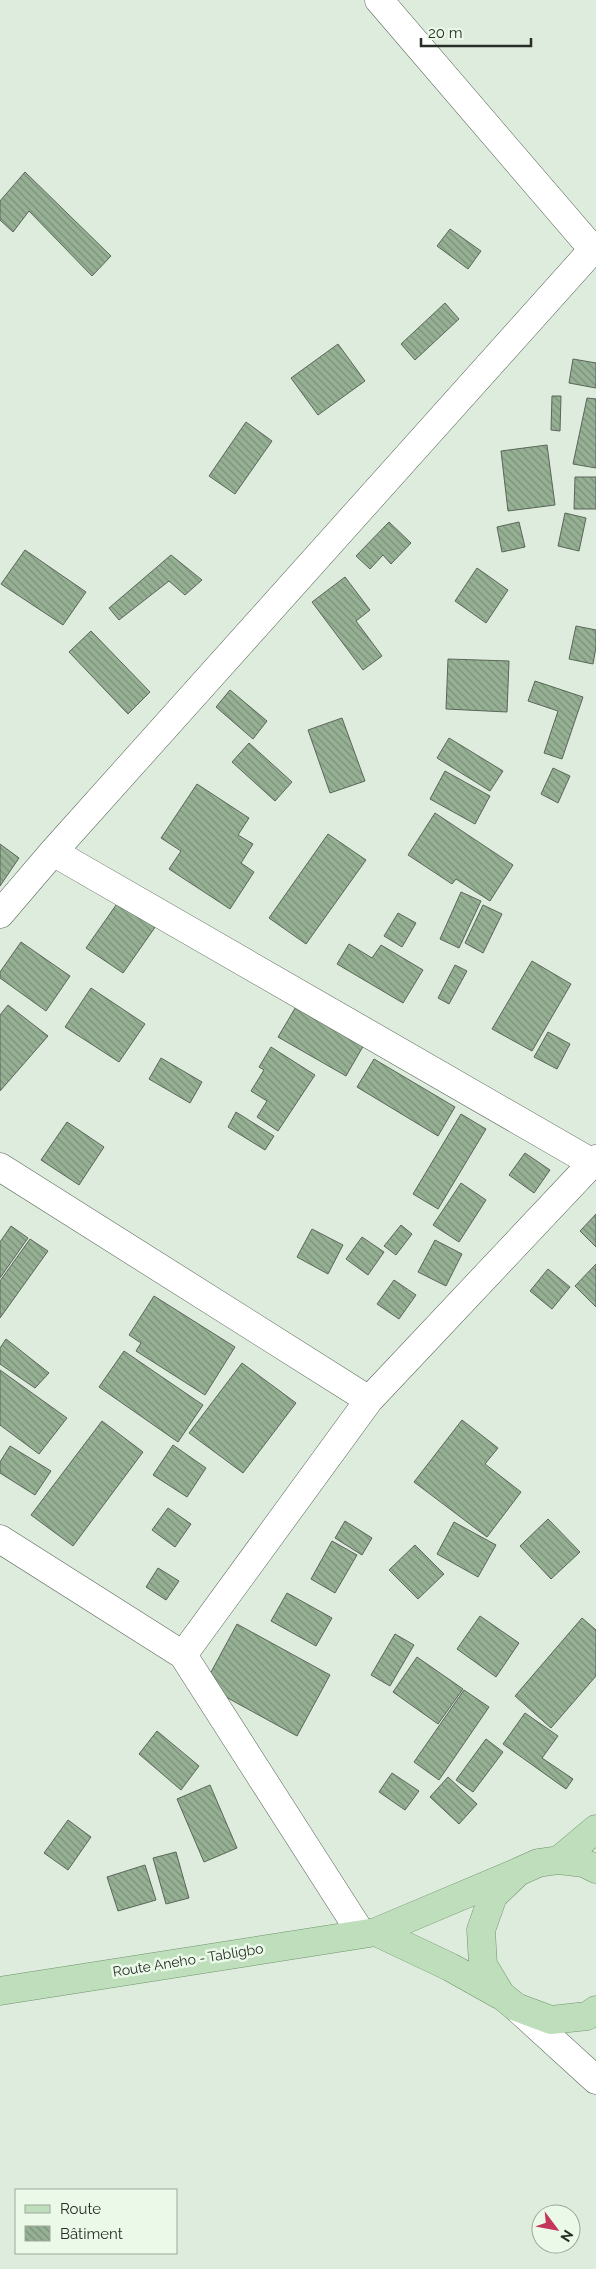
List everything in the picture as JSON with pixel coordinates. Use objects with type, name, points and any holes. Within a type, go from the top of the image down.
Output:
[{"type":"main road","points":[[559,1860],[596,1829]]},
{"type":"main road","name":"Route Aneho - Tabligbo","points":[[0,1991],[368,1932],[538,1863],[559,1860]]},
{"type":"main road","points":[[559,1860],[584,1863],[596,1869]]},
{"type":"main road","points":[[509,2001],[483,1965],[481,1930],[493,1896],[518,1872]]},
{"type":"main road","points":[[368,1932],[450,1967],[509,2001],[550,2020],[588,2016],[596,2010]]},
{"type":"street","points":[[0,914],[53,852],[595,250],[379,0]]},
{"type":"street","points":[[53,852],[595,1162],[369,1400],[183,1656]]},
{"type":"street","points":[[0,1167],[369,1400]]},
{"type":"street","points":[[0,1539],[183,1656],[368,1932]]},
{"type":"street","points":[[509,2001],[596,2080]]},
{"type":"building","points":[[25,172],[111,256],[92,276],[29,211],[13,232],[0,220],[0,201]]},
{"type":"building","points":[[450,229],[481,251],[468,269],[437,246]]},
{"type":"building","points":[[445,303],[459,319],[415,360],[401,344]]},
{"type":"building","points":[[338,344],[365,381],[318,415],[291,378]]},
{"type":"building","points":[[573,359],[596,363],[596,388],[569,383]]},
{"type":"building","points":[[552,396],[561,396],[560,431],[551,430]]},
{"type":"building","points":[[587,398],[596,399],[596,468],[573,464]]},
{"type":"building","points":[[246,422],[272,441],[235,494],[209,476]]},
{"type":"building","points":[[547,445],[555,505],[508,511],[501,451]]},
{"type":"building","points":[[575,477],[596,477],[596,509],[574,509]]},
{"type":"building","points":[[565,513],[586,518],[579,551],[558,546]]},
{"type":"building","points":[[389,522],[411,543],[391,564],[383,555],[370,569],[356,556]]},
{"type":"building","points":[[519,522],[525,547],[502,552],[497,527]]},
{"type":"building","points":[[25,550],[86,592],[63,625],[1,584]]},
{"type":"building","points":[[171,555],[202,580],[185,595],[169,581],[119,620],[109,608]]},
{"type":"building","points":[[477,568],[508,590],[486,623],[455,601]]},
{"type":"building","points":[[345,577],[370,610],[356,621],[382,656],[363,670],[312,602]]},
{"type":"building","points":[[576,626],[596,630],[593,664],[569,659]]},
{"type":"building","points":[[91,631],[150,692],[128,714],[69,652]]},
{"type":"building","points":[[448,659],[509,661],[507,712],[446,709]]},
{"type":"building","points":[[535,681],[583,697],[562,759],[544,753],[558,711],[528,701]]},
{"type":"building","points":[[230,690],[267,721],[253,739],[216,707]]},
{"type":"building","points":[[342,718],[365,781],[330,793],[308,730]]},
{"type":"building","points":[[449,738],[503,771],[490,791],[437,758]]},
{"type":"building","points":[[249,743],[292,782],[275,801],[232,762]]},
{"type":"building","points":[[553,768],[570,776],[558,803],[541,794]]},
{"type":"building","points":[[445,771],[490,796],[475,824],[430,799]]},
{"type":"building","points":[[197,784],[249,818],[238,835],[253,844],[241,863],[254,872],[230,909],[169,869],[181,851],[161,838]]},
{"type":"building","points":[[435,813],[513,865],[490,901],[456,879],[452,884],[408,855]]},
{"type":"building","points":[[328,834],[366,860],[306,944],[269,918]]},
{"type":"building","points":[[0,844],[19,858],[0,886]]},
{"type":"building","points":[[461,892],[481,901],[459,948],[440,939]]},
{"type":"building","points":[[121,898],[158,923],[123,973],[86,948]]},
{"type":"building","points":[[483,905],[502,914],[483,953],[465,943]]},
{"type":"building","points":[[398,913],[416,923],[402,947],[384,936]]},
{"type":"building","points":[[21,942],[70,976],[46,1011],[0,978],[0,972]]},
{"type":"building","points":[[349,944],[372,958],[381,945],[423,970],[403,1003],[337,964]]},
{"type":"building","points":[[532,961],[571,984],[532,1051],[492,1029]]},
{"type":"building","points":[[455,965],[467,971],[449,1004],[438,998]]},
{"type":"building","points":[[91,988],[145,1024],[119,1062],[65,1027]]},
{"type":"building","points":[[8,1005],[48,1036],[0,1091],[0,1015]]},
{"type":"building","points":[[297,1005],[365,1043],[346,1076],[278,1037]]},
{"type":"building","points":[[548,1032],[570,1044],[557,1069],[534,1057]]},
{"type":"building","points":[[271,1047],[315,1075],[278,1131],[257,1117],[267,1101],[251,1091],[264,1070],[259,1067]]},
{"type":"building","points":[[161,1058],[202,1082],[190,1103],[149,1079]]},
{"type":"building","points":[[374,1059],[455,1107],[438,1136],[357,1087]]},
{"type":"building","points":[[236,1112],[274,1136],[265,1150],[228,1127]]},
{"type":"building","points":[[461,1114],[486,1129],[438,1209],[413,1194]]},
{"type":"building","points":[[67,1122],[104,1147],[79,1185],[41,1160]]},
{"type":"building","points":[[525,1153],[550,1170],[534,1193],[509,1175]]},
{"type":"building","points":[[461,1183],[486,1200],[459,1242],[433,1225]]},
{"type":"building","points":[[596,1214],[596,1247],[580,1231]]},
{"type":"building","points":[[401,1225],[412,1234],[396,1255],[384,1246]]},
{"type":"building","points":[[11,1226],[28,1238],[0,1278],[0,1242]]},
{"type":"building","points":[[312,1229],[343,1245],[328,1274],[297,1257]]},
{"type":"building","points":[[362,1237],[384,1252],[368,1275],[346,1259]]},
{"type":"building","points":[[30,1239],[48,1251],[0,1318],[0,1281]]},
{"type":"building","points":[[435,1240],[462,1254],[446,1286],[418,1272]]},
{"type":"building","points":[[596,1264],[596,1307],[575,1286]]},
{"type":"building","points":[[548,1269],[570,1287],[552,1309],[530,1291]]},
{"type":"building","points":[[394,1280],[416,1295],[399,1319],[377,1304]]},
{"type":"building","points":[[154,1296],[235,1347],[205,1395],[136,1351],[141,1343],[129,1335]]},
{"type":"building","points":[[6,1339],[49,1373],[35,1388],[0,1364],[0,1348]]},
{"type":"building","points":[[124,1351],[203,1405],[178,1442],[99,1387]]},
{"type":"building","points":[[242,1363],[296,1403],[243,1473],[189,1433]]},
{"type":"building","points":[[0,1370],[67,1418],[39,1454],[0,1425]]},
{"type":"building","points":[[462,1420],[498,1448],[485,1464],[521,1492],[487,1537],[414,1482]]},
{"type":"building","points":[[102,1421],[143,1452],[73,1546],[31,1515]]},
{"type":"building","points":[[173,1445],[206,1468],[187,1497],[153,1475]]},
{"type":"building","points":[[10,1446],[51,1471],[35,1495],[0,1473],[0,1462]]},
{"type":"building","points":[[168,1508],[191,1524],[175,1547],[152,1530]]},
{"type":"building","points":[[548,1519],[580,1552],[551,1579],[520,1546]]},
{"type":"building","points":[[345,1521],[372,1538],[362,1555],[335,1538]]},
{"type":"building","points":[[454,1522],[496,1545],[478,1577],[437,1554]]},
{"type":"building","points":[[332,1541],[357,1555],[335,1593],[311,1579]]},
{"type":"building","points":[[415,1545],[444,1574],[418,1599],[389,1570]]},
{"type":"building","points":[[158,1568],[179,1581],[166,1600],[146,1587]]},
{"type":"building","points":[[287,1593],[332,1618],[316,1646],[271,1621]]},
{"type":"building","points":[[480,1616],[519,1643],[496,1677],[457,1649]]},
{"type":"building","points":[[582,1618],[596,1630],[596,1676],[551,1728],[515,1696]]},
{"type":"building","points":[[237,1624],[330,1675],[297,1736],[204,1685]]},
{"type":"building","points":[[395,1634],[414,1645],[390,1686],[371,1675]]},
{"type":"building","points":[[417,1657],[463,1689],[438,1724],[393,1692]]},
{"type":"building","points":[[464,1690],[489,1707],[439,1780],[414,1762]]},
{"type":"building","points":[[525,1713],[558,1736],[542,1758],[573,1779],[566,1789],[503,1744]]},
{"type":"building","points":[[157,1731],[199,1766],[181,1790],[139,1754]]},
{"type":"building","points":[[486,1739],[503,1752],[473,1792],[456,1780]]},
{"type":"building","points":[[392,1773],[419,1791],[405,1810],[379,1792]]},
{"type":"building","points":[[448,1777],[477,1804],[459,1824],[430,1797]]},
{"type":"building","points":[[210,1785],[237,1848],[204,1862],[177,1799]]},
{"type":"building","points":[[68,1820],[91,1837],[68,1870],[44,1853]]},
{"type":"building","points":[[176,1852],[189,1898],[166,1904],[153,1858]]},
{"type":"building","points":[[145,1865],[156,1900],[118,1911],[107,1877]]}]
